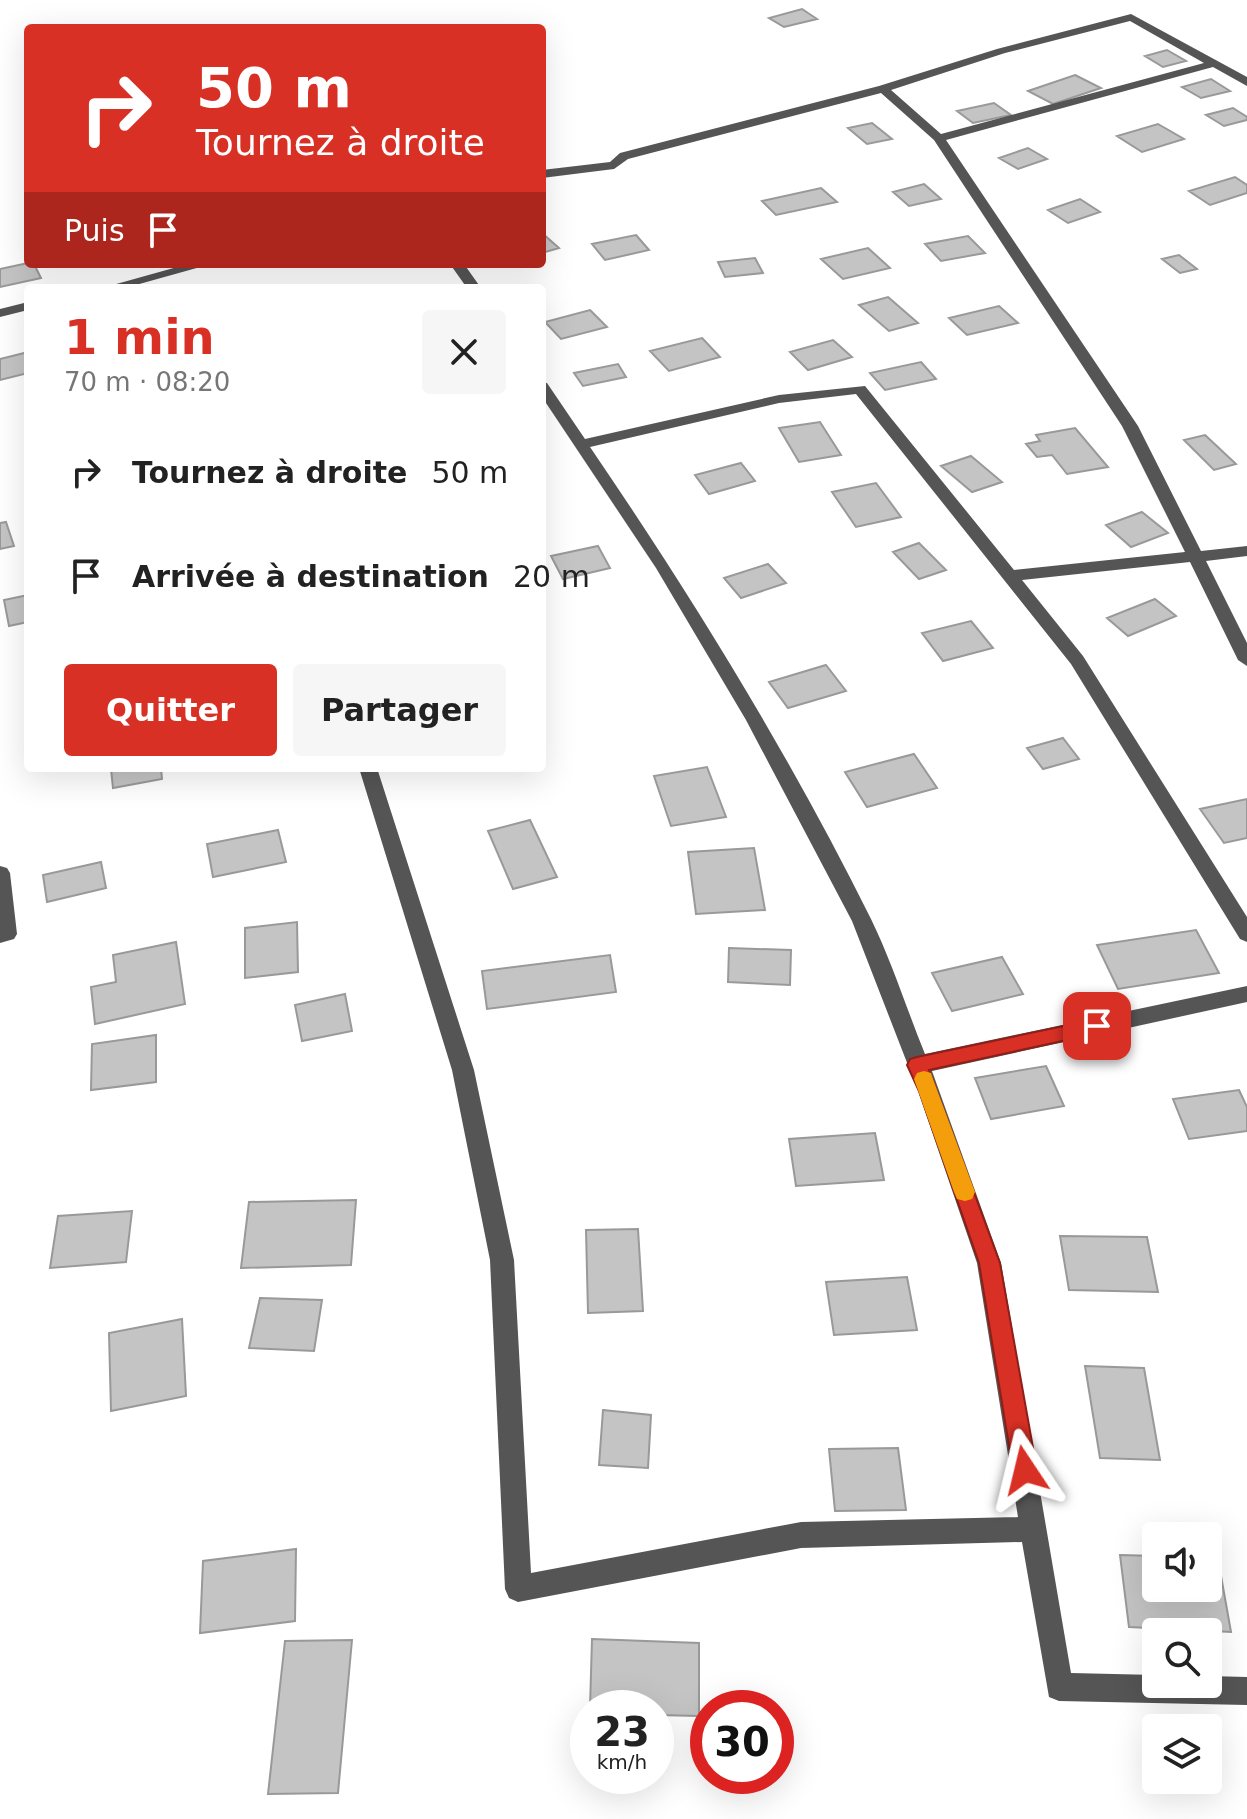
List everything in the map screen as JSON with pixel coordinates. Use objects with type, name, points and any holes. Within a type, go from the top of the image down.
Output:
[{"type":"street","points":[[546,174],[614,165],[624,156],[883,89],[1001,51],[1131,17],[1247,82]]},
{"type":"street","points":[[939,138],[1216,63]]},
{"type":"street","points":[[883,89],[939,138],[1130,426],[1247,660]]},
{"type":"street","points":[[163,282],[195,268]]},
{"type":"street","points":[[0,313],[24,307]]},
{"type":"street","points":[[582,444],[779,399],[860,389],[1077,660],[1247,934]]},
{"type":"street","points":[[546,392],[664,568],[755,720],[862,921],[929,1091],[989,1263],[1059,1687],[1247,1691]]},
{"type":"street","points":[[1011,576],[1247,551]]},
{"type":"street","points":[[369,772],[463,1070],[502,1260],[518,1589],[801,1535],[1035,1529]]},
{"type":"street","points":[[0,873],[7,934],[0,935]]},
{"type":"street","points":[[917,1065],[1247,994]]},
{"type":"building","points":[[802,9],[817,19],[784,27],[769,18]]},
{"type":"building","points":[[1167,50],[1186,61],[1163,67],[1145,56]]},
{"type":"building","points":[[1075,75],[1101,88],[1053,104],[1028,91]]},
{"type":"building","points":[[1211,79],[1230,91],[1201,98],[1182,87]]},
{"type":"building","points":[[994,103],[1011,115],[973,123],[957,111]]},
{"type":"building","points":[[1233,108],[1247,120],[1224,126],[1206,115]]},
{"type":"building","points":[[872,123],[892,139],[867,144],[848,128]]},
{"type":"building","points":[[1158,124],[1184,139],[1142,152],[1117,136]]},
{"type":"building","points":[[1028,148],[1047,159],[1018,169],[999,158]]},
{"type":"building","points":[[1235,177],[1247,185],[1247,193],[1210,205],[1189,191]]},
{"type":"building","points":[[924,184],[941,199],[909,206],[893,192]]},
{"type":"building","points":[[821,188],[837,202],[776,215],[762,201]]},
{"type":"building","points":[[1080,199],[1100,212],[1068,223],[1048,210]]},
{"type":"building","points":[[636,235],[649,250],[605,260],[592,244]]},
{"type":"building","points":[[968,236],[985,253],[941,261],[925,244]]},
{"type":"building","points":[[546,237],[559,248],[546,252]]},
{"type":"building","points":[[868,248],[890,268],[843,279],[821,259]]},
{"type":"building","points":[[1179,255],[1197,269],[1180,273],[1162,259]]},
{"type":"building","points":[[755,258],[763,273],[725,277],[718,262]]},
{"type":"building","points":[[24,264],[24,268],[36,268],[41,278],[0,287],[0,269]]},
{"type":"building","points":[[888,297],[918,323],[889,331],[859,305]]},
{"type":"building","points":[[999,306],[1018,323],[967,335],[949,318]]},
{"type":"building","points":[[590,310],[607,327],[561,339],[546,322]]},
{"type":"building","points":[[702,338],[720,357],[669,371],[650,351]]},
{"type":"building","points":[[833,340],[852,357],[808,370],[790,352]]},
{"type":"building","points":[[24,353],[24,374],[0,380],[0,359]]},
{"type":"building","points":[[921,362],[936,379],[885,390],[870,373]]},
{"type":"building","points":[[618,364],[626,377],[583,386],[574,373]]},
{"type":"building","points":[[820,422],[841,455],[799,462],[779,428]]},
{"type":"building","points":[[1075,428],[1108,467],[1067,474],[1052,455],[1037,457],[1026,444],[1040,441],[1036,435]]},
{"type":"building","points":[[1205,435],[1236,464],[1214,470],[1184,440]]},
{"type":"building","points":[[971,456],[1002,482],[972,492],[941,466]]},
{"type":"building","points":[[741,463],[755,481],[709,494],[695,475]]},
{"type":"building","points":[[876,483],[901,517],[856,527],[832,492]]},
{"type":"building","points":[[1142,512],[1168,533],[1131,547],[1106,525]]},
{"type":"building","points":[[6,522],[14,546],[0,549],[0,523]]},
{"type":"building","points":[[919,543],[946,570],[919,579],[893,552]]},
{"type":"building","points":[[598,546],[610,568],[563,579],[551,556]]},
{"type":"building","points":[[768,564],[786,583],[741,598],[724,578]]},
{"type":"building","points":[[24,596],[24,623],[9,626],[4,600]]},
{"type":"building","points":[[1155,599],[1176,616],[1128,636],[1107,618]]},
{"type":"building","points":[[971,621],[993,648],[943,661],[922,633]]},
{"type":"building","points":[[826,665],[846,691],[788,708],[769,682]]},
{"type":"building","points":[[1063,738],[1079,759],[1043,769],[1027,748]]},
{"type":"building","points":[[914,754],[937,788],[867,807],[845,772]]},
{"type":"building","points":[[707,767],[726,817],[671,826],[654,776]]},
{"type":"building","points":[[111,772],[161,772],[162,779],[113,788]]},
{"type":"building","points":[[1247,799],[1247,838],[1224,843],[1200,809]]},
{"type":"building","points":[[530,820],[557,877],[513,889],[488,831]]},
{"type":"building","points":[[278,830],[286,862],[213,877],[207,844]]},
{"type":"building","points":[[754,848],[765,910],[696,914],[688,852]]},
{"type":"building","points":[[101,862],[106,888],[47,902],[43,875]]},
{"type":"building","points":[[297,922],[298,972],[245,978],[245,928]]},
{"type":"building","points":[[1196,930],[1219,973],[1118,989],[1097,945]]},
{"type":"building","points":[[176,942],[185,1004],[95,1024],[91,987],[116,982],[113,955]]},
{"type":"building","points":[[729,948],[791,950],[790,985],[728,982]]},
{"type":"building","points":[[610,955],[616,992],[487,1009],[482,971]]},
{"type":"building","points":[[1002,957],[1023,994],[952,1011],[932,973]]},
{"type":"building","points":[[345,994],[352,1031],[302,1041],[295,1005]]},
{"type":"building","points":[[156,1035],[156,1082],[91,1090],[92,1044]]},
{"type":"building","points":[[1046,1066],[1064,1106],[991,1119],[975,1078]]},
{"type":"building","points":[[1239,1090],[1247,1107],[1247,1131],[1189,1139],[1173,1099]]},
{"type":"building","points":[[875,1133],[884,1180],[796,1186],[789,1139]]},
{"type":"building","points":[[356,1200],[351,1265],[241,1268],[249,1202]]},
{"type":"building","points":[[132,1211],[126,1262],[50,1268],[58,1216]]},
{"type":"building","points":[[638,1229],[643,1311],[588,1313],[586,1230]]},
{"type":"building","points":[[1060,1236],[1147,1237],[1158,1292],[1069,1290]]},
{"type":"building","points":[[907,1277],[917,1330],[834,1335],[826,1282]]},
{"type":"building","points":[[260,1298],[322,1300],[314,1351],[249,1348]]},
{"type":"building","points":[[182,1319],[186,1396],[111,1411],[109,1333]]},
{"type":"building","points":[[1085,1366],[1144,1368],[1160,1460],[1100,1458]]},
{"type":"building","points":[[603,1410],[651,1415],[648,1468],[599,1465]]},
{"type":"building","points":[[898,1448],[906,1510],[835,1511],[829,1449]]},
{"type":"building","points":[[296,1549],[295,1621],[200,1633],[203,1561]]},
{"type":"building","points":[[1120,1555],[1142,1556],[1142,1602],[1222,1602],[1222,1581],[1231,1632],[1222,1632],[1222,1618],[1142,1618],[1142,1628],[1129,1627]]},
{"type":"building","points":[[592,1639],[699,1643],[699,1690],[690,1690],[690,1716],[674,1715],[674,1690],[591,1690]]},
{"type":"building","points":[[352,1640],[338,1793],[268,1794],[285,1641]]},
{"type":"slow traffic","points":[[924,1079],[965,1192]]},
{"type":"route","points":[[1025,1470],[989,1263],[917,1065],[1097,1026]]}]
